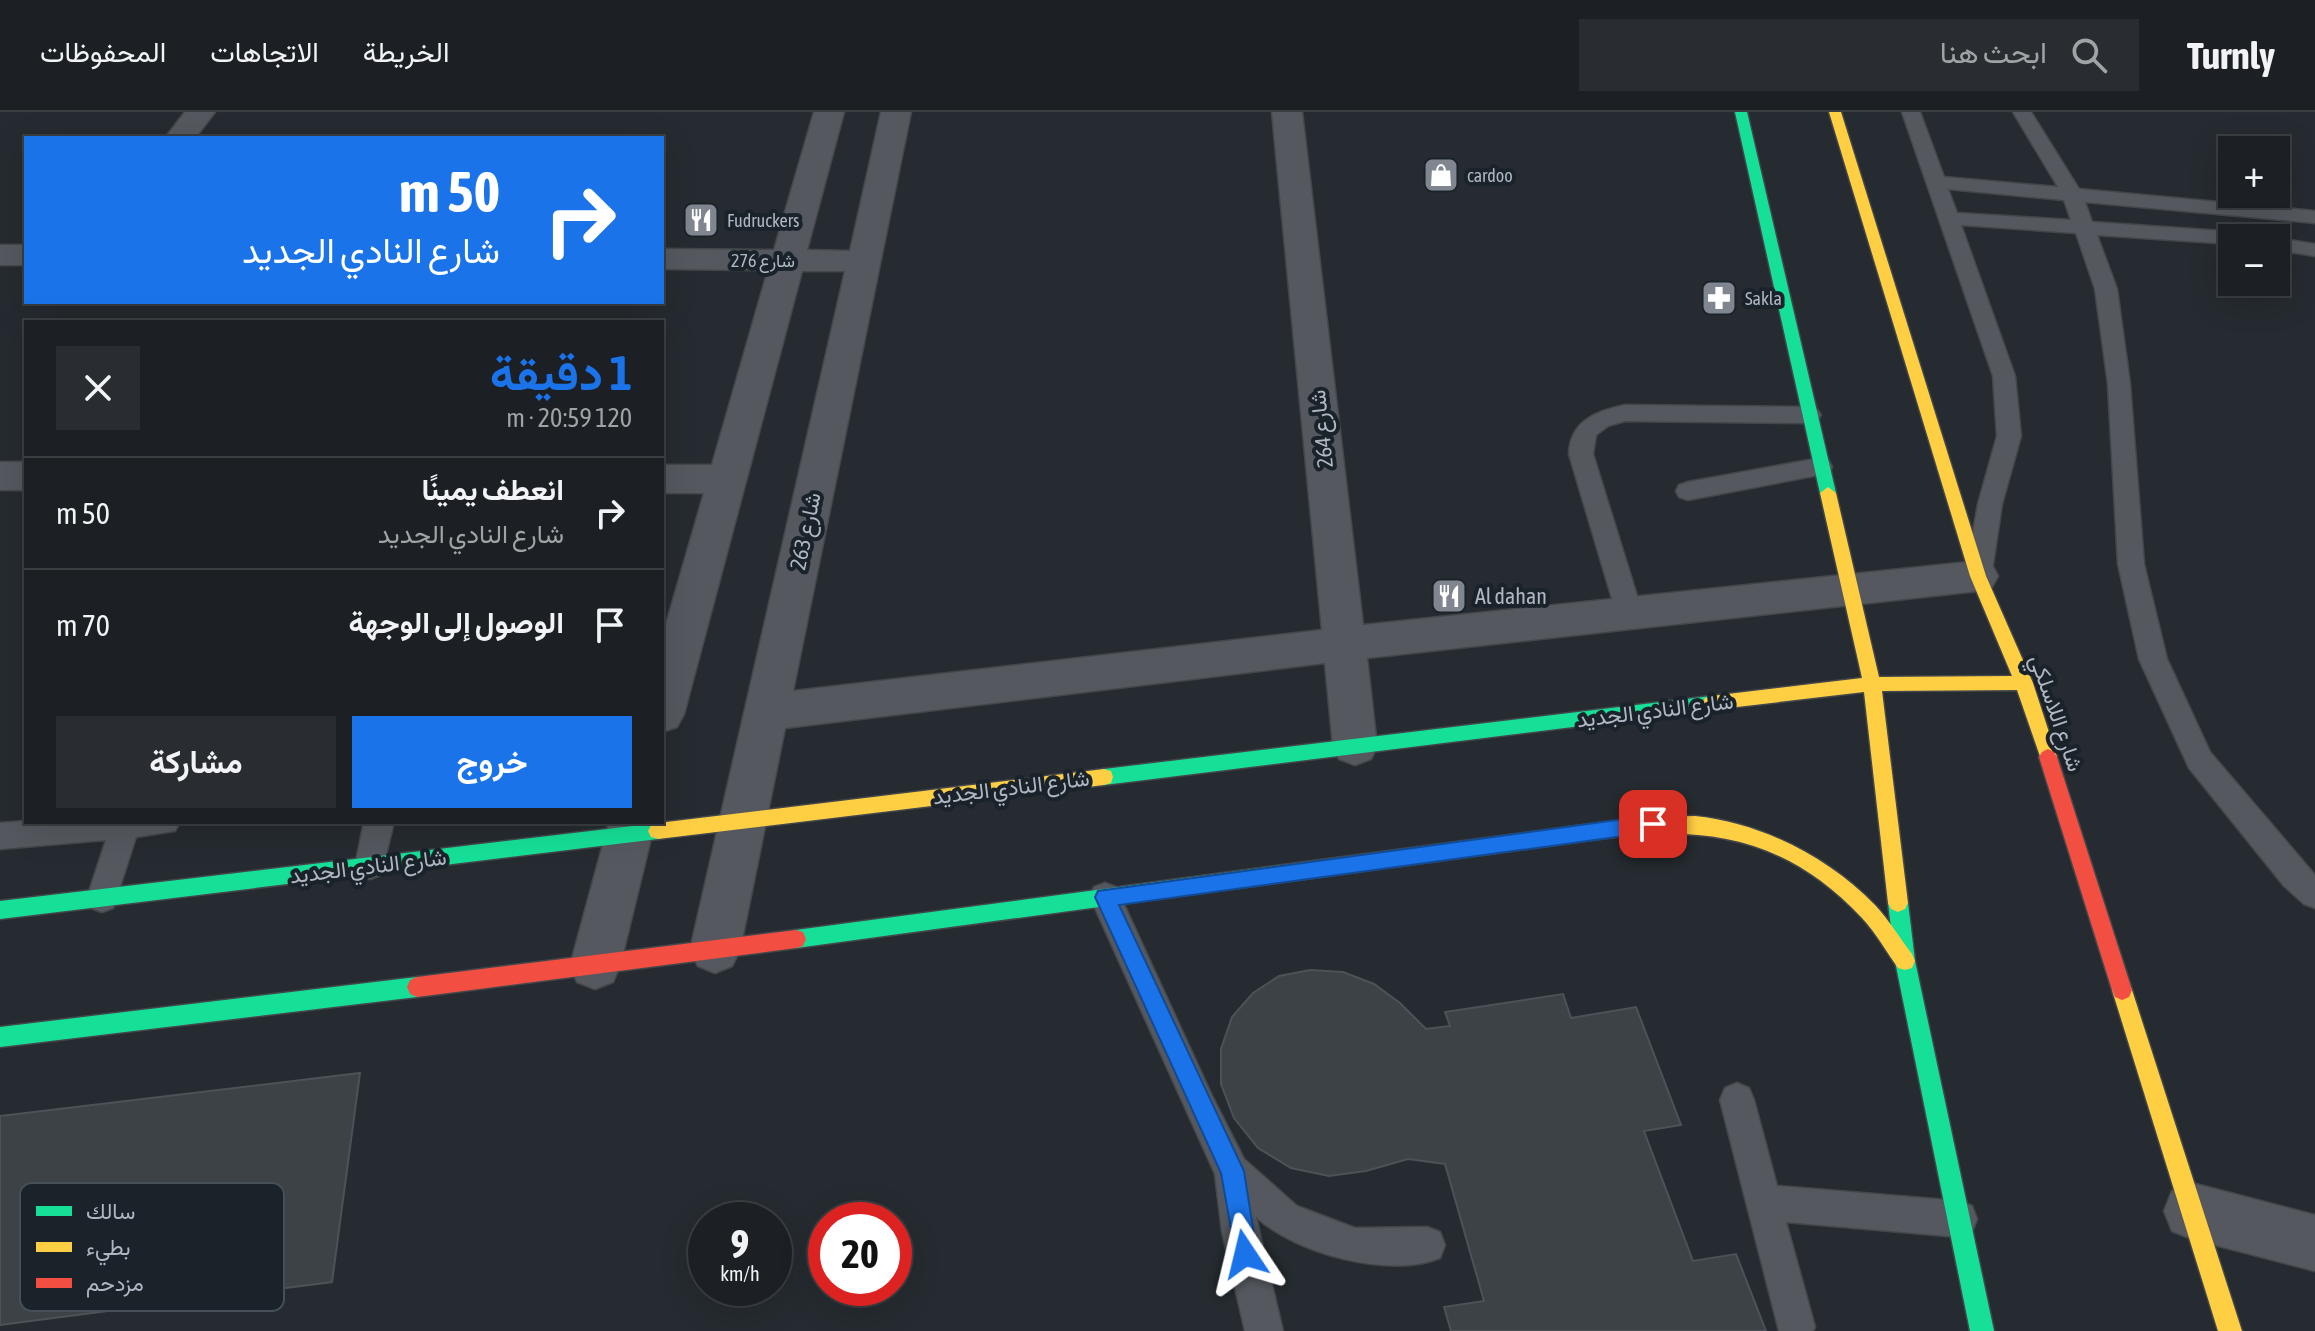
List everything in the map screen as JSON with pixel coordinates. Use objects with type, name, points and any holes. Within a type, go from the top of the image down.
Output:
[{"type":"street","points":[[182,136],[200,112]]},
{"type":"street","points":[[664,707],[829,112]]},
{"type":"street","name":"شارع 263","points":[[715,950],[896,112]]},
{"type":"street","name":"شارع 264","points":[[1287,112],[1355,746]]},
{"type":"street","points":[[1741,112],[1872,684],[1905,961],[1982,1331]]},
{"type":"street","name":"شارع اللاسلكي","points":[[1835,112],[1978,576],[2024,683],[2230,1331]]},
{"type":"street","points":[[0,255],[24,255]]},
{"type":"street","name":"شارع 276","points":[[664,259],[864,261]]},
{"type":"street","points":[[0,476],[24,476]]},
{"type":"street","points":[[664,479],[727,479]]},
{"type":"street","points":[[766,712],[1629,612],[1978,576]]},
{"type":"street","name":"شارع النادي الجديد","points":[[0,910],[370,866],[570,832],[743,819],[1872,684],[2024,683]]},
{"type":"street","points":[[0,1037],[595,966],[1653,824],[1709,826],[1766,841],[1819,871],[1868,911],[1905,961]]},
{"type":"street","points":[[595,966],[630,828]]},
{"type":"street","points":[[2192,1211],[2315,1243]]},
{"type":"lane","points":[[1911,112],[2004,376],[2009,436],[1990,504],[1978,576]]},
{"type":"lane","points":[[2022,112],[2072,194],[2106,289],[2119,384],[2131,564],[2153,659],[2199,760],[2295,876],[2315,894]]},
{"type":"lane","points":[[1936,182],[2315,217]]},
{"type":"lane","points":[[1947,218],[2218,236]]},
{"type":"lane","points":[[2290,246],[2315,250]]},
{"type":"lane","points":[[1629,612],[1581,454],[1580,442],[1585,431],[1608,416],[1625,413],[1809,415]]},
{"type":"lane","points":[[1688,491],[1820,467]]},
{"type":"lane","points":[[0,836],[145,824]]},
{"type":"lane","points":[[370,866],[379,824]]},
{"type":"lane","points":[[102,898],[125,826]]},
{"type":"lane","points":[[1105,897],[1200,1108],[1232,1171],[1240,1232],[1264,1331]]},
{"type":"lane","points":[[1737,1100],[1796,1327]]},
{"type":"lane","points":[[1232,1171],[1285,1220],[1355,1246],[1427,1245]]},
{"type":"lane","points":[[1763,1202],[1959,1219]]},
{"type":"building","points":[[1310,970],[1343,972],[1374,984],[1400,1003],[1426,1029],[1450,1026],[1445,1012],[1563,994],[1571,1018],[1636,1007],[1681,1125],[1644,1131],[1693,1261],[1736,1254],[1766,1331],[1451,1331],[1444,1307],[1484,1301],[1445,1164],[1408,1159],[1366,1171],[1329,1176],[1291,1168],[1258,1148],[1234,1118],[1221,1084],[1221,1049],[1232,1017],[1253,993],[1279,976]]},
{"type":"building","points":[[360,1073],[332,1282],[284,1288],[284,1183],[20,1183],[20,1311],[108,1311],[0,1325],[0,1116]]},
{"type":"traffic: fast","points":[[1741,112],[1828,493]]},
{"type":"traffic: fast","points":[[1104,777],[1711,703]]},
{"type":"traffic: fast","points":[[0,910],[658,831]]},
{"type":"traffic: fast","points":[[796,939],[1599,831]]},
{"type":"traffic: fast","points":[[1898,903],[1905,961],[1982,1331]]},
{"type":"traffic: fast","points":[[0,1037],[417,987]]},
{"type":"traffic: slow","points":[[1835,112],[1978,576],[2024,683],[2048,757]]},
{"type":"traffic: slow","points":[[1828,493],[1872,684],[1898,903]]},
{"type":"traffic: slow","points":[[1711,703],[1872,684],[2024,683]]},
{"type":"traffic: slow","points":[[658,831],[1104,777]]},
{"type":"traffic: slow","points":[[1599,831],[1654,825],[1709,826],[1774,846],[1816,868],[1853,897],[1874,917],[1905,961]]},
{"type":"traffic: slow","points":[[2122,990],[2230,1331]]},
{"type":"traffic: jam","points":[[2048,757],[2122,990]]},
{"type":"traffic: jam","points":[[417,987],[796,939]]},
{"type":"place","name":"cardoo","points":[[1441,175]]},
{"type":"place","name":"Fudruckers","points":[[701,220]]},
{"type":"place","name":"Sakla","points":[[1719,298]]},
{"type":"place","name":"Al dahan","points":[[1449,596]]},
{"type":"route","points":[[1245,1254],[1232,1171],[1200,1108],[1105,897],[1653,824]]}]
